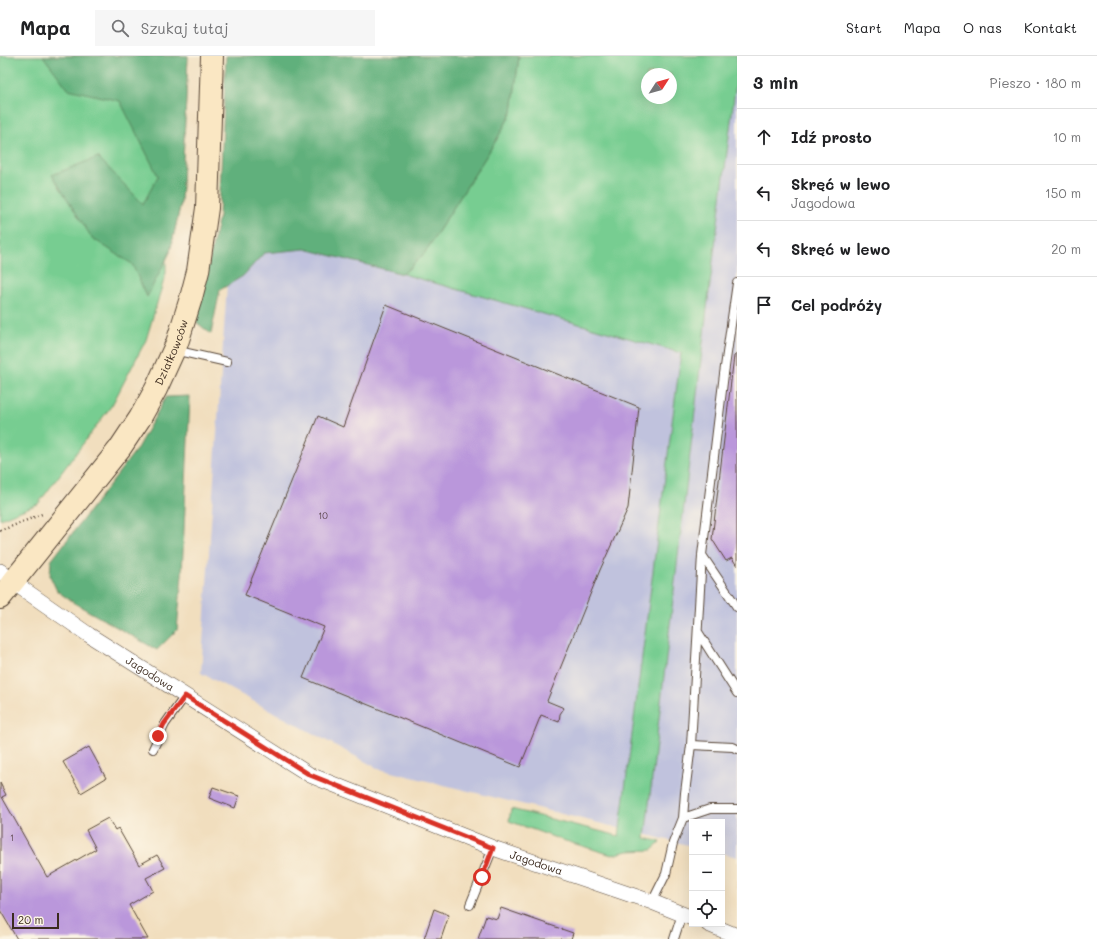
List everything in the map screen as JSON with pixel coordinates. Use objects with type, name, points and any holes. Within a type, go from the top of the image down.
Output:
[{"type":"street","name":"Działkowców","points":[[4,583],[120,448],[140,418],[156,389],[174,350],[198,271],[206,222],[209,181],[212,56]]},
{"type":"street","name":"Jagodowa","points":[[4,583],[89,634],[310,775],[493,848],[652,902],[687,916]]},
{"type":"street","points":[[715,927],[737,936]]},
{"type":"lane","points":[[652,902],[666,874],[673,843],[683,818],[691,745],[702,555],[724,374],[737,283]]},
{"type":"lane","points":[[174,350],[227,362]]},
{"type":"lane","points":[[702,555],[737,607]]},
{"type":"lane","points":[[698,632],[737,693]]},
{"type":"lane","points":[[153,749],[164,724],[185,696]]},
{"type":"lane","points":[[691,745],[733,747],[737,749]]},
{"type":"lane","points":[[683,818],[710,809],[737,809]]},
{"type":"lane","points":[[470,905],[493,848]]},
{"type":"lane","points":[[674,939],[687,916]]},
{"type":"path","points":[[0,531],[43,514]]},
{"type":"shaded area","points":[[737,56],[737,857],[725,854],[725,819],[689,819],[689,845],[379,769],[201,673],[231,224],[699,346]]},
{"type":"green space","points":[[0,56],[188,56],[181,202],[170,252],[166,260],[166,273],[146,340],[112,405],[38,504],[0,519]]},
{"type":"green space","points":[[43,56],[188,56],[181,202],[170,252],[147,297],[132,264],[92,238],[52,175],[98,157],[143,204],[158,176],[120,101],[68,89]]},
{"type":"green space","points":[[226,56],[519,56],[512,112],[497,139],[424,254],[403,274],[305,249],[264,253],[243,276],[220,290],[211,334],[196,322],[219,216]]},
{"type":"green space","points":[[519,56],[737,56],[737,74],[708,300],[645,838],[661,842],[652,850],[628,851],[612,855],[559,839],[509,821],[511,809],[619,836],[681,353],[403,274],[424,254],[497,139],[512,112]]},
{"type":"green space","points":[[190,396],[182,575],[177,630],[157,650],[74,603],[57,591],[50,576],[51,561],[136,450],[166,397]]},
{"type":"building","points":[[386,305],[639,407],[628,508],[600,570],[547,701],[564,708],[560,714],[559,722],[541,715],[520,767],[303,678],[324,627],[245,595],[318,416],[343,427]]},
{"type":"building","points":[[737,354],[737,566],[732,558],[726,561],[712,539],[734,356]]},
{"type":"building","points":[[89,747],[106,778],[81,793],[63,762]]},
{"type":"building","points":[[0,783],[6,795],[2,797],[47,877],[96,849],[86,830],[108,818],[115,830],[118,828],[139,865],[157,855],[165,868],[146,878],[153,891],[129,905],[148,939],[17,939],[0,910]]},
{"type":"building","points":[[213,787],[239,796],[235,808],[209,798]]},
{"type":"building","points":[[501,908],[573,933],[571,939],[478,939],[486,916],[497,919]]},
{"type":"building","points":[[434,909],[449,915],[441,939],[424,939]]},
{"type":"route","points":[[158,736],[164,724],[185,696],[310,775],[493,848],[482,877]]}]
